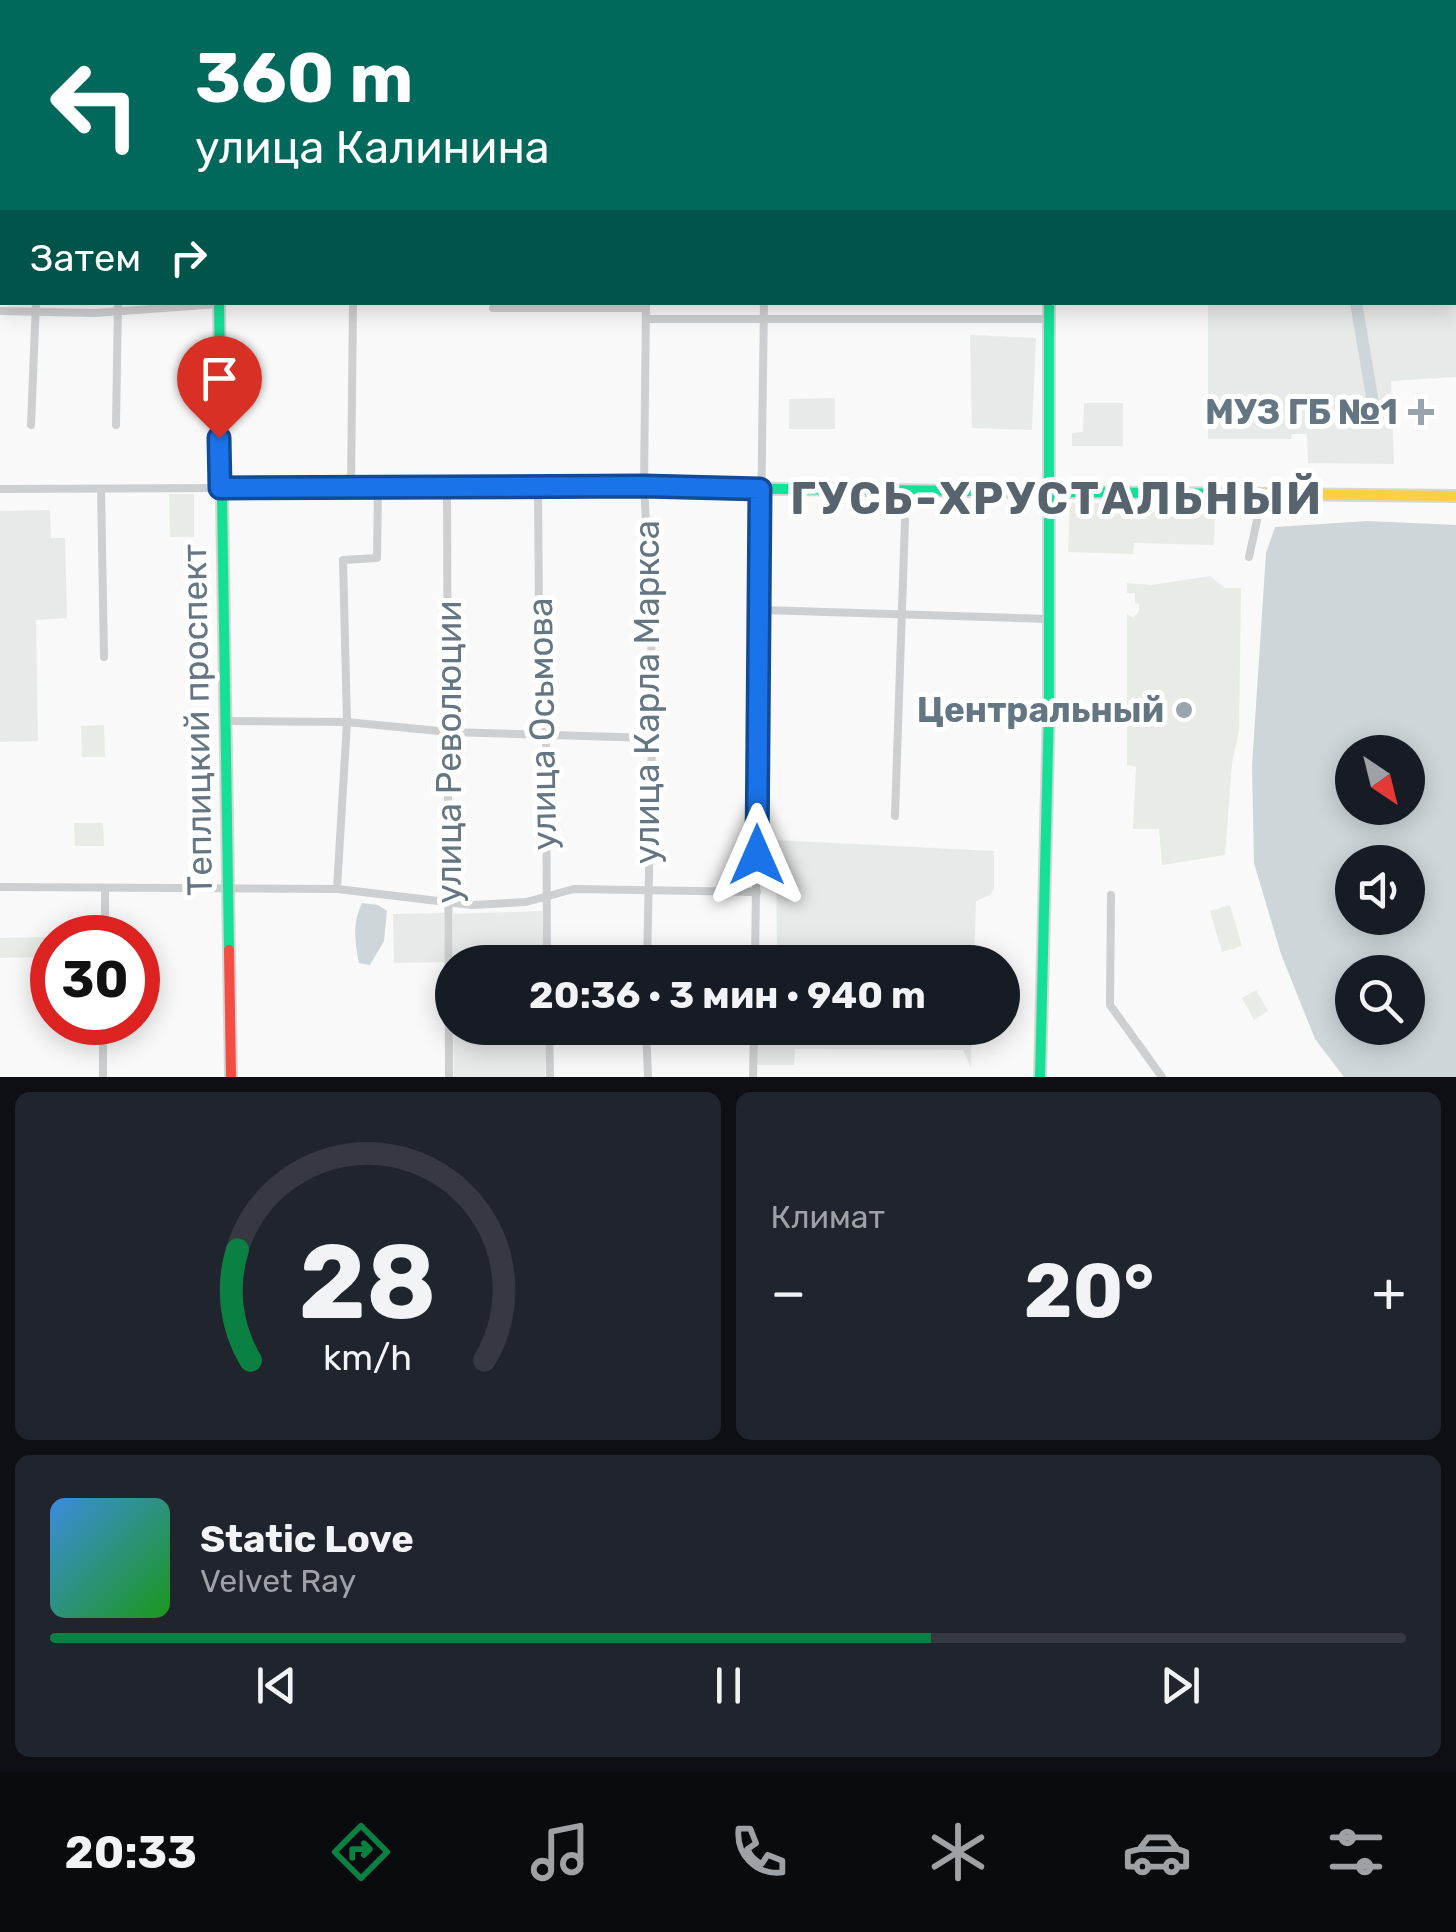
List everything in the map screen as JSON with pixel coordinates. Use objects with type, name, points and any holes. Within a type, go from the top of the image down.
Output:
[{"type":"main road","name":"Теплицкий проспект","points":[[219,305],[231,1077]]},
{"type":"main road","points":[[1040,1077],[1049,305]]},
{"type":"main road","points":[[220,488],[644,486],[1456,496]]},
{"type":"street","points":[[0,311],[36,307],[95,313],[118,306],[152,305]]},
{"type":"street","points":[[352,487],[353,305]]},
{"type":"street","points":[[494,308],[646,305]]},
{"type":"street","name":"улица Карла Маркса","points":[[646,305],[644,486],[652,738],[647,945]]},
{"type":"street","points":[[755,945],[764,305]]},
{"type":"street","points":[[116,425],[118,306]]},
{"type":"street","points":[[31,426],[36,307]]},
{"type":"street","points":[[647,319],[1049,319]]},
{"type":"street","name":"улица Революции","points":[[447,486],[449,1077]]},
{"type":"street","name":"улица Осьмова","points":[[538,486],[539,617],[546,735],[546,945]]},
{"type":"street","points":[[338,889],[348,722],[343,560],[377,558],[378,487]]},
{"type":"street","points":[[0,489],[220,488]]},
{"type":"street","points":[[101,489],[104,657]]},
{"type":"street","points":[[1249,557],[1262,493]]},
{"type":"street","points":[[895,816],[906,520]]},
{"type":"street","points":[[759,610],[1048,619]]},
{"type":"street","points":[[224,721],[348,722],[449,732],[652,738]]},
{"type":"street","points":[[0,887],[338,889],[448,905],[545,898],[574,888],[757,892]]},
{"type":"street","points":[[105,915],[106,888]]},
{"type":"street","points":[[1111,895],[1110,1005],[1162,1077]]},
{"type":"street","points":[[103,1077],[104,1045]]},
{"type":"street","points":[[549,1045],[550,1077]]},
{"type":"street","points":[[647,1045],[648,1077]]},
{"type":"street","points":[[753,1077],[754,1045]]},
{"type":"shaded area","points":[[1208,305],[1456,305],[1456,377],[1391,381],[1394,464],[1308,463],[1307,434],[1292,434],[1291,439],[1208,439]]},
{"type":"shaded area","points":[[970,335],[1036,338],[1032,430],[972,428]]},
{"type":"shaded area","points":[[835,398],[835,429],[789,429],[789,399]]},
{"type":"shaded area","points":[[1084,403],[1123,403],[1123,446],[1072,446],[1072,433],[1083,432]]},
{"type":"shaded area","points":[[169,494],[194,494],[194,537],[170,537]]},
{"type":"shaded area","points":[[1070,503],[1208,505],[1215,515],[1214,545],[1134,543],[1133,554],[1068,552]]},
{"type":"shaded area","points":[[50,510],[51,538],[65,538],[67,618],[36,620],[38,741],[0,742],[0,511]]},
{"type":"shaded area","points":[[1367,521],[1456,525],[1456,1077],[1344,1077],[1315,1039],[1281,954],[1254,863],[1252,766],[1266,553],[1275,527]]},
{"type":"shaded area","name":"Центральный","points":[[1210,576],[1225,588],[1241,588],[1239,731],[1232,763],[1225,855],[1162,865],[1159,829],[1133,829],[1136,767],[1127,765],[1127,614],[1133,618],[1139,604],[1135,603],[1135,593],[1127,593],[1127,583],[1152,585]]},
{"type":"shaded area","points":[[104,725],[105,757],[82,757],[81,726]]},
{"type":"shaded area","points":[[74,823],[103,823],[104,846],[75,846]]},
{"type":"shaded area","points":[[776,840],[994,851],[994,889],[976,901],[975,945],[777,945]]},
{"type":"shaded area","points":[[362,903],[387,911],[384,941],[370,965],[359,963],[356,947]]},
{"type":"shaded area","points":[[1230,905],[1242,946],[1222,952],[1210,911]]},
{"type":"shaded area","points":[[542,911],[543,945],[453,945],[453,914]]},
{"type":"shaded area","points":[[444,913],[445,945],[435,945],[435,962],[394,963],[393,914]]},
{"type":"shaded area","points":[[30,937],[30,957],[0,958],[0,938]]},
{"type":"shaded area","points":[[1256,990],[1268,1011],[1254,1020],[1242,998]]},
{"type":"shaded area","points":[[453,1045],[545,1045],[545,1077],[454,1077]]},
{"type":"shaded area","points":[[757,1045],[972,1045],[971,1068],[963,1050],[795,1049],[794,1065],[757,1065]]},
{"type":"waterway","points":[[1357,305],[1373,403]]},
{"type":"traffic: fast","points":[[219,305],[229,950]]},
{"type":"traffic: fast","points":[[1040,1077],[1049,706],[1049,305]]},
{"type":"traffic: fast","points":[[220,488],[1264,494]]},
{"type":"traffic: slow","points":[[1264,494],[1456,496]]},
{"type":"traffic: jam","points":[[229,950],[231,1077]]},
{"type":"place","name":"МУЗ ГБ №1","points":[[1421,412]]},
{"type":"place","name":"Центральный","points":[[1184,710]]},
{"type":"district","name":"ГУСЬ-ХРУСТАЛЬНЫЙ","points":[[1057,498]]},
{"type":"route","points":[[219,438],[220,488],[760,489],[757,855]]}]
